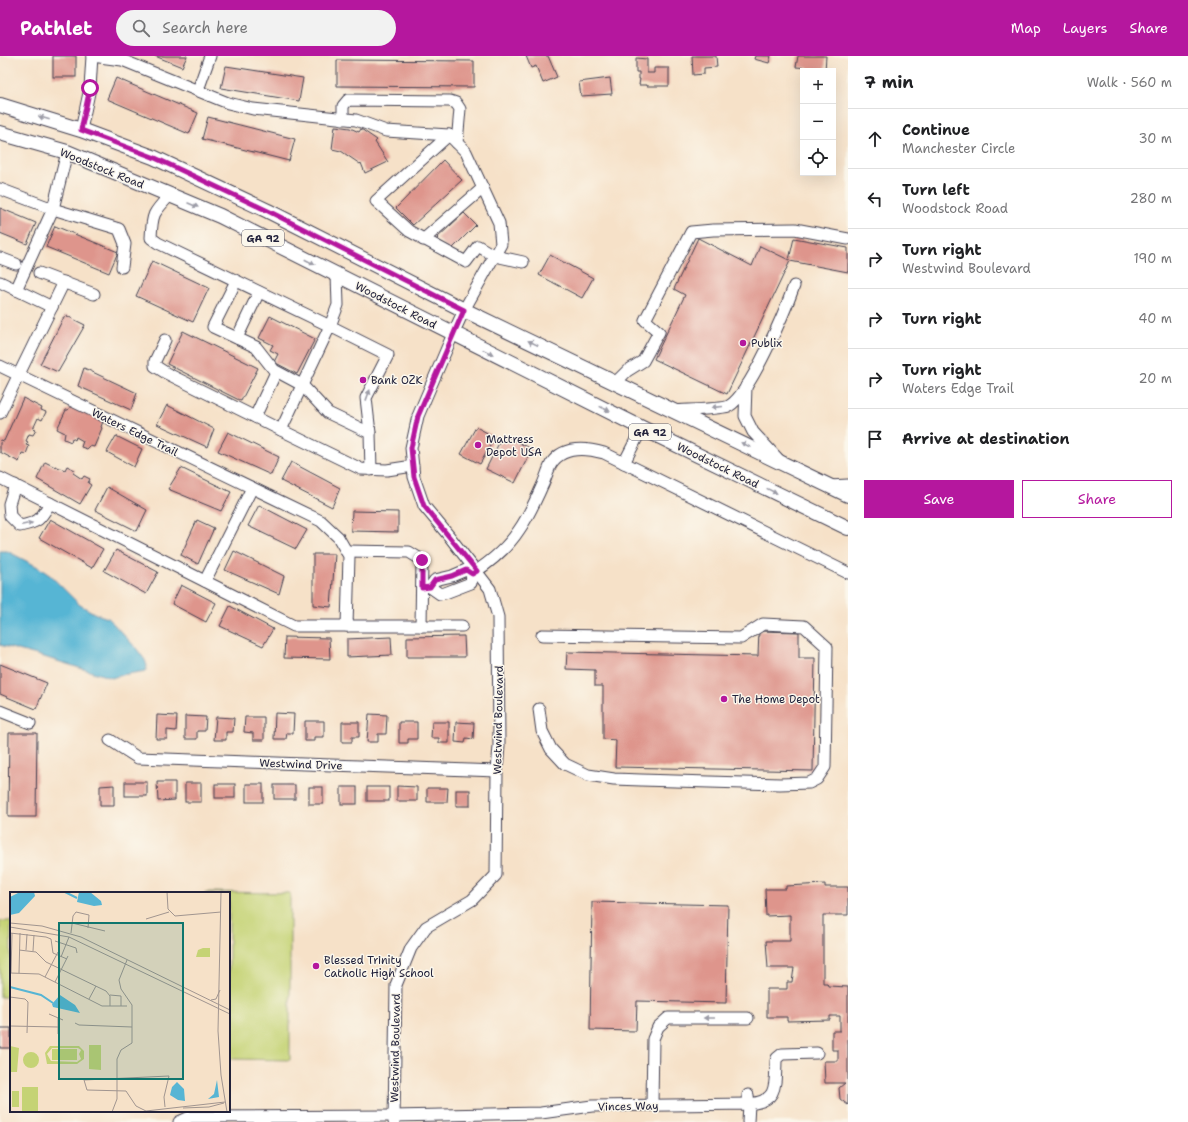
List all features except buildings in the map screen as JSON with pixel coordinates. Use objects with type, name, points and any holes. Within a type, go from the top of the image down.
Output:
[{"type":"main road","name":"GA 92","points":[[0,105],[81,130],[153,157],[268,211],[464,310],[848,495]]},
{"type":"main road","name":"Woodstock Road","points":[[0,132],[67,152],[220,216],[642,428],[848,528]]},
{"type":"street","points":[[81,130],[90,88],[92,56],[122,60],[228,103],[252,109],[356,120],[386,131],[453,139]]},
{"type":"street","points":[[198,90],[210,56]]},
{"type":"street","points":[[343,119],[343,106],[348,100],[450,101],[456,103],[460,109],[453,139],[376,201],[408,231],[466,262],[478,246],[494,256],[522,262]]},
{"type":"street","name":"Westwind Boulevard","points":[[393,1119],[396,985],[411,948],[426,927],[472,900],[496,875],[497,771],[499,746],[498,617],[490,589],[474,572],[424,506],[414,477],[411,448],[418,416],[453,334],[464,310],[501,244],[499,223],[483,188],[466,152],[453,139]]},
{"type":"street","points":[[16,290],[53,209],[67,152]]},
{"type":"street","points":[[423,240],[483,188]]},
{"type":"street","points":[[0,189],[53,209],[119,229],[125,244],[122,267]]},
{"type":"street","points":[[170,195],[156,210],[152,221],[151,238],[158,243],[388,354],[366,398],[370,433],[371,470]]},
{"type":"street","points":[[615,383],[627,370],[643,361],[659,332],[646,320],[691,232],[713,230],[795,229],[848,239]]},
{"type":"street","points":[[0,258],[16,264]]},
{"type":"street","points":[[39,273],[94,294]]},
{"type":"street","points":[[281,430],[330,326],[338,305],[337,275]]},
{"type":"street","points":[[236,281],[213,326],[256,346],[276,372],[302,385],[328,413],[370,433]]},
{"type":"street","points":[[0,282],[52,307]]},
{"type":"street","points":[[0,413],[64,282]]},
{"type":"street","points":[[674,411],[728,406],[738,398],[760,363],[784,314],[794,286]]},
{"type":"street","points":[[237,338],[260,292]]},
{"type":"street","points":[[165,340],[154,361],[155,366],[166,373],[361,469],[387,470],[413,466]]},
{"type":"street","name":"Waters Edge Trail","points":[[0,366],[321,521],[338,537],[349,556],[347,626]]},
{"type":"street","points":[[255,418],[276,372]]},
{"type":"street","points":[[746,385],[745,416],[753,432],[766,444],[781,462]]},
{"type":"street","points":[[624,463],[642,428]]},
{"type":"street","points":[[426,588],[440,594],[458,589],[471,583],[474,572],[507,546],[519,531],[551,464],[559,455],[576,449],[590,449],[604,453],[848,573]]},
{"type":"street","points":[[0,478],[294,626],[462,626]]},
{"type":"street","points":[[15,485],[8,504],[10,516],[20,526],[36,522],[44,514],[50,503]]},
{"type":"street","points":[[830,486],[848,485]]},
{"type":"street","points":[[205,581],[252,488]]},
{"type":"street","points":[[346,551],[409,552],[422,560],[426,588],[421,626]]},
{"type":"street","points":[[426,588],[435,580],[452,576],[466,570],[474,572]]},
{"type":"street","points":[[452,576],[458,589]]},
{"type":"street","points":[[539,709],[542,731],[551,749],[565,764],[588,775],[614,779],[787,783],[809,782],[817,778],[826,767],[827,647],[804,626],[764,624],[741,638],[542,635]]},
{"type":"street","points":[[0,711],[30,723]]},
{"type":"street","name":"Westwind Drive","points":[[110,740],[138,758],[497,771]]},
{"type":"street","points":[[652,1105],[653,1039],[658,1027],[668,1018],[748,1018]]},
{"type":"street","name":"Vinces Way","points":[[179,1122],[190,1116],[393,1119],[541,1113],[592,1106],[652,1105],[748,1099],[759,1103],[766,1100],[771,1095],[774,1087],[776,1061],[782,1054],[817,1053]]},
{"type":"street","points":[[748,1099],[748,1122]]},
{"type":"green space","points":[[230,892],[290,893],[290,1060],[230,1059]]},
{"type":"green space","points":[[0,921],[10,921],[10,997],[0,997]]},
{"type":"water","points":[[0,551],[7,551],[38,567],[51,576],[80,605],[96,614],[108,618],[145,660],[147,666],[146,671],[112,678],[0,645]]},
{"type":"place","name":"Publix","points":[[743,343]]},
{"type":"place","name":"Bank OZK","points":[[363,380]]},
{"type":"place","name":"Mattress Depot USA","points":[[478,445]]},
{"type":"place","name":"The Home Depot","points":[[724,699]]},
{"type":"place","name":"Blessed Trinity Catholic High School","points":[[316,966]]},
{"type":"route","points":[[90,88],[81,130],[153,157],[268,211],[464,310],[418,416],[411,448],[414,477],[424,506],[477,571],[472,574],[466,570],[452,576],[435,580],[430,587],[422,588],[422,560]]}]
